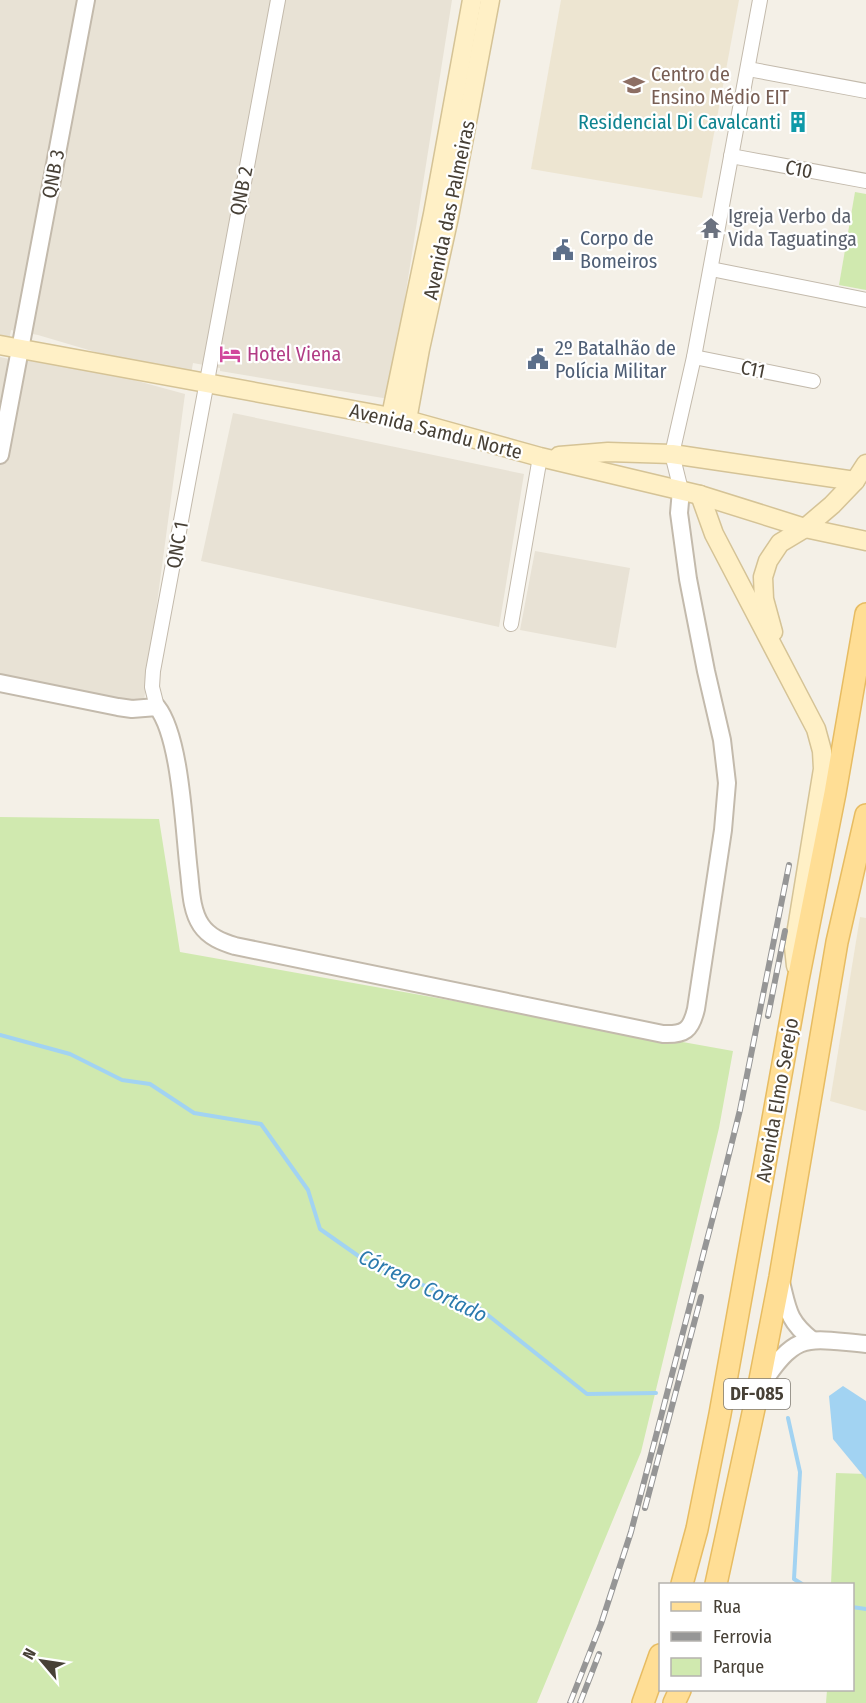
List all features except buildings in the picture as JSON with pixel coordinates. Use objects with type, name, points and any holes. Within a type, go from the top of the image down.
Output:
[{"type":"main road","name":"Avenida das Palmeiras","points":[[399,418],[420,349],[472,0]]},
{"type":"main road","name":"Avenida das Palmeiras","points":[[441,215],[490,0]]},
{"type":"main road","name":"Avenida Samdu Norte","points":[[0,345],[399,418],[540,457],[700,495],[805,528],[866,541]]},
{"type":"main road","points":[[540,457],[608,452],[672,454],[855,481]]},
{"type":"main road","points":[[781,663],[764,599],[763,577],[768,561],[780,543],[805,528],[832,504],[855,481],[866,464]]},
{"type":"main road","points":[[700,495],[714,534],[816,729],[822,751],[824,769],[794,947],[798,980]]},
{"type":"main road","name":"Avenida Elmo Serejo","points":[[682,1583],[697,1529],[720,1414],[866,614]]},
{"type":"main road","name":"Avenida Elmo Serejo","points":[[716,1583],[780,1277],[837,942],[860,869],[866,814]]},
{"type":"main road","points":[[860,869],[866,841]]},
{"type":"main road","points":[[643,1703],[659,1658]]},
{"type":"street","name":"QNB 3","points":[[0,456],[86,0]]},
{"type":"street","name":"QNB 2","points":[[205,383],[278,0]]},
{"type":"street","points":[[0,683],[118,707],[132,709],[157,707],[168,725],[172,742],[196,915],[201,926],[219,940],[235,946],[663,1034],[678,1035],[688,1029],[694,1015],[723,830],[727,783],[722,740],[688,579],[679,513],[681,490],[672,454],[694,357],[760,0]]},
{"type":"street","points":[[747,69],[866,91]]},
{"type":"street","name":"C10","points":[[731,156],[866,182]]},
{"type":"street","points":[[711,269],[866,300]]},
{"type":"street","name":"C11","points":[[694,357],[813,381]]},
{"type":"street","name":"QNC 1","points":[[157,707],[152,687],[153,671],[205,383]]},
{"type":"street","points":[[511,624],[540,457]]},
{"type":"street","points":[[780,1277],[788,1312],[794,1323],[812,1340]]},
{"type":"street","points":[[758,1390],[775,1364],[796,1345],[812,1340],[866,1344]]},
{"type":"shaded area","points":[[0,0],[452,0],[389,399],[220,371],[220,368],[193,363],[190,380],[38,335],[11,330],[8,346],[0,345]]},
{"type":"shaded area","name":"Centro de Ensino Médio EIT","points":[[561,0],[739,0],[702,198],[531,169]]},
{"type":"shaded area","points":[[20,349],[185,394],[143,708],[0,683],[0,357],[18,361]]},
{"type":"shaded area","points":[[233,413],[524,474],[499,627],[201,561]]},
{"type":"shaded area","points":[[535,551],[630,568],[616,648],[520,630]]},
{"type":"shaded area","points":[[860,917],[866,918],[866,1111],[830,1101]]},
{"type":"green space","points":[[855,192],[866,194],[866,290],[839,285]]},
{"type":"green space","points":[[0,817],[159,819],[180,952],[733,1051],[719,1128],[641,1452],[537,1703],[0,1703]]},
{"type":"green space","points":[[836,1473],[866,1474],[866,1703],[826,1703],[827,1691],[854,1691],[854,1583],[831,1583]]},
{"type":"water","points":[[843,1386],[866,1401],[866,1479],[833,1439],[829,1396]]},
{"type":"waterway","name":"Córrego Cortado","points":[[0,1035],[70,1054],[122,1080],[150,1084],[194,1113],[261,1124],[308,1190],[320,1229],[367,1262],[479,1308],[587,1394],[656,1393]]},
{"type":"waterway","points":[[788,1418],[800,1472],[794,1579],[800,1583]]},
{"type":"waterway","points":[[854,1607],[866,1609]]},
{"type":"railway","points":[[570,1703],[601,1624],[631,1532],[740,1110],[789,865]]},
{"type":"railway","points":[[768,1016],[785,931]]},
{"type":"railway","points":[[645,1508],[701,1297]]},
{"type":"railway","points":[[580,1703],[599,1654]]},
{"type":"place","name":"Centro de Ensino Médio EIT","points":[[634,85]]},
{"type":"place","name":"Residencial Di Cavalcanti","points":[[798,122]]},
{"type":"place","name":"Igreja Verbo da Vida Taguatinga","points":[[711,228]]},
{"type":"place","name":"Corpo de Bomeiros","points":[[563,250]]},
{"type":"place","name":"Hotel Viena","points":[[230,354]]},
{"type":"place","name":"2º Batalhão de Polícia Militar","points":[[538,359]]}]
